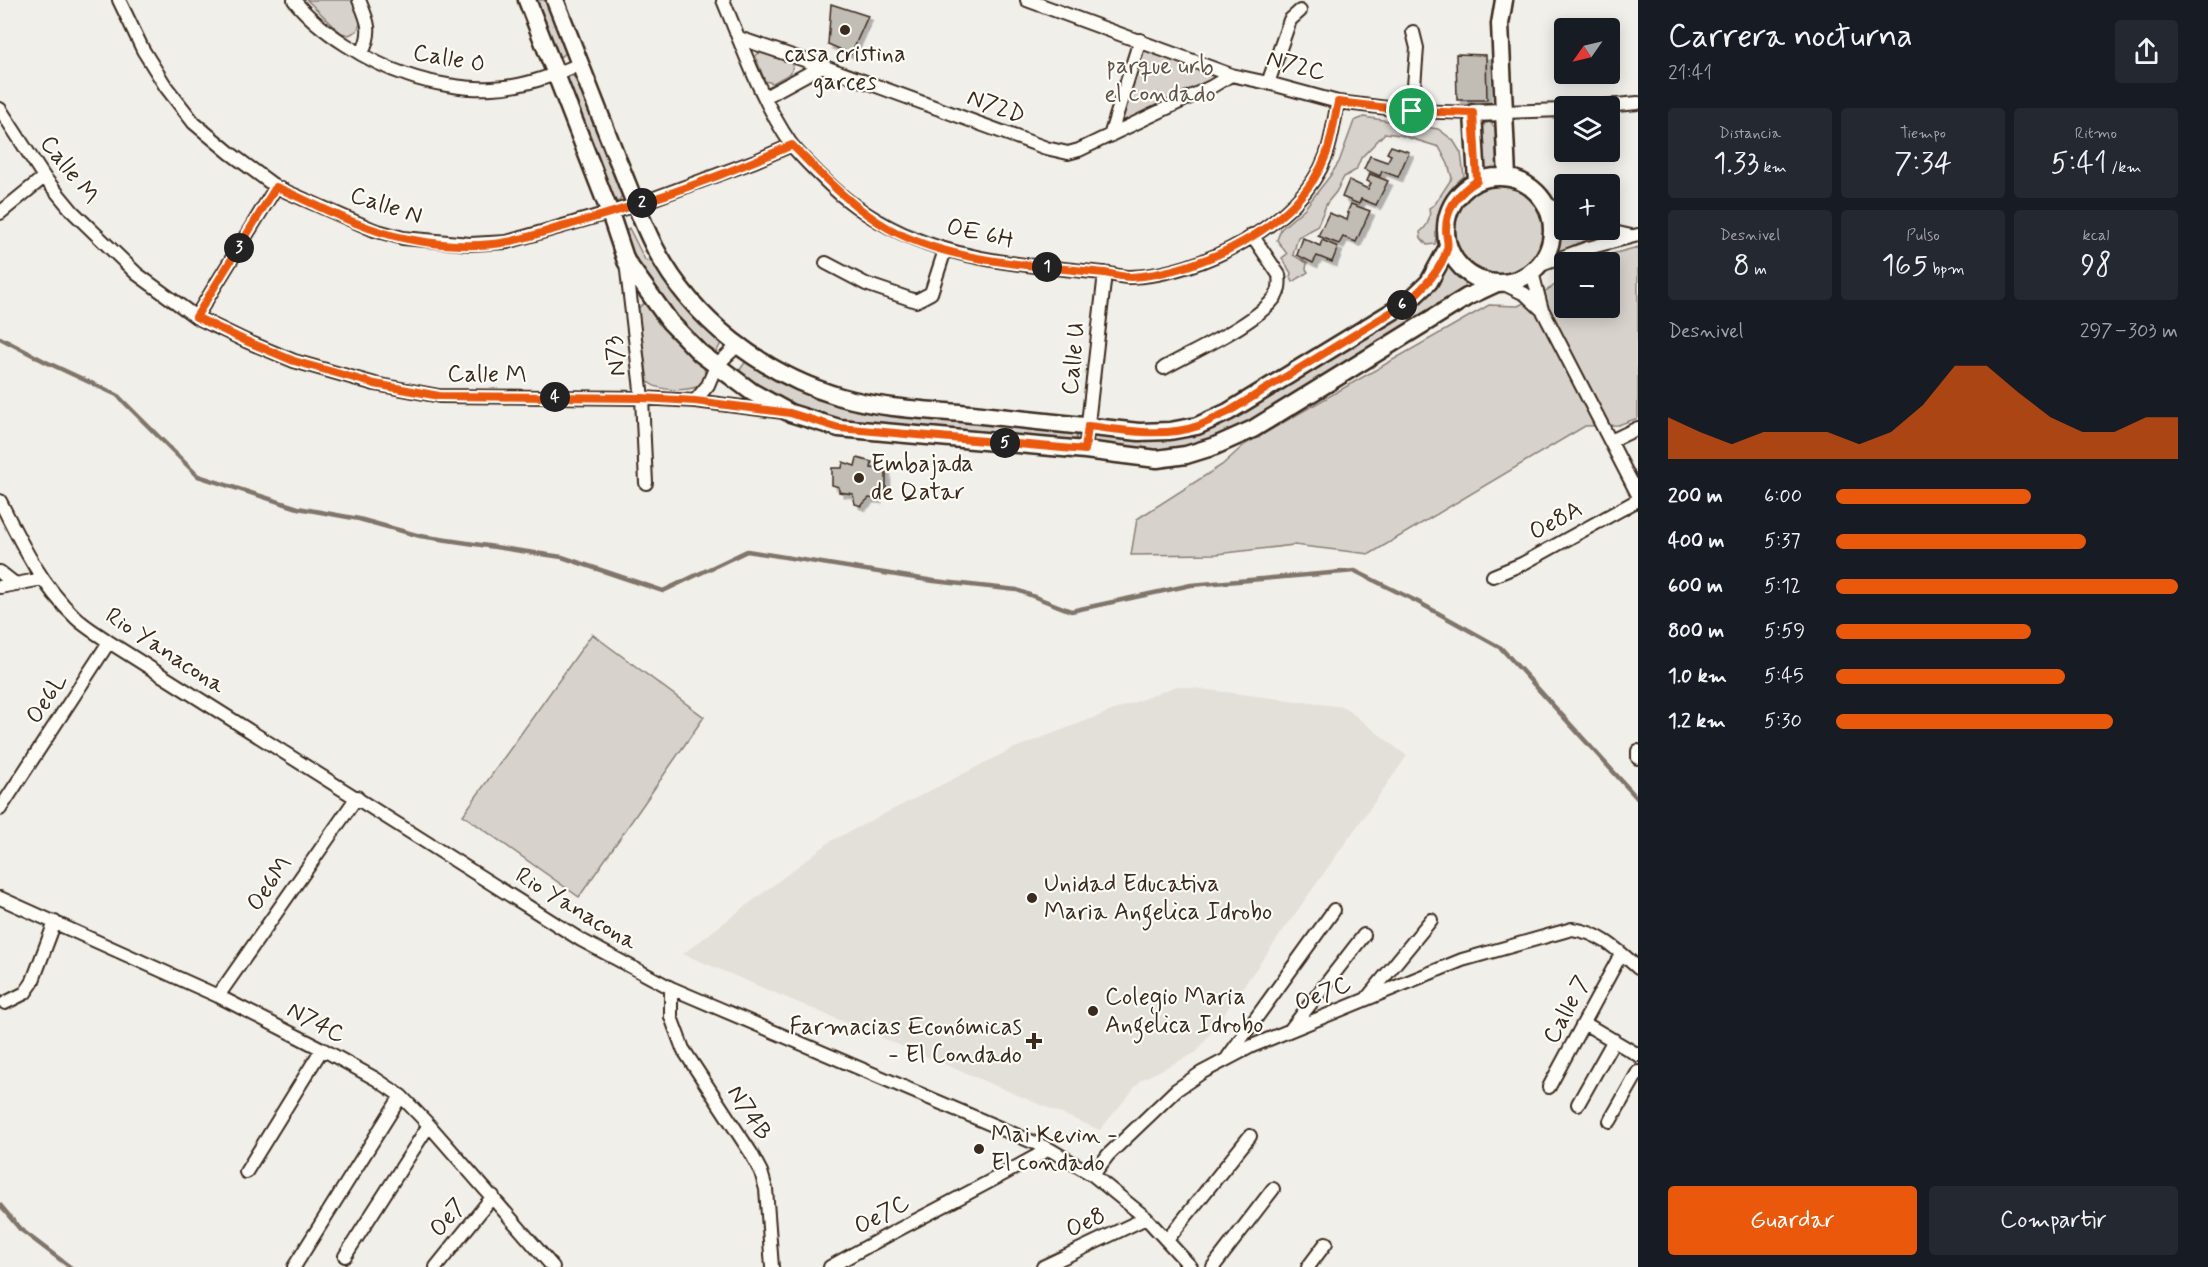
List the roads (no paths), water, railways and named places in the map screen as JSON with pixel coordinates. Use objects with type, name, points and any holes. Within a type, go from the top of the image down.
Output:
[{"type":"street","name":"Calle N","points":[[119,0],[143,50],[166,87],[194,123],[276,187],[374,230],[403,238],[440,243],[507,242],[636,205],[792,145]]},
{"type":"street","name":"Calle O","points":[[294,0],[303,12],[328,34],[407,76],[448,84],[491,88],[522,84],[555,75],[580,64]]},
{"type":"street","points":[[360,0],[369,23],[369,41],[362,53]]},
{"type":"street","points":[[527,0],[610,213],[626,261],[670,322],[700,353],[752,392],[790,413],[839,428],[1085,450],[1157,459],[1185,455],[1215,446],[1253,429],[1467,297],[1500,283],[1525,294],[1542,311],[1611,441],[1638,498]]},
{"type":"street","points":[[555,0],[636,205],[655,249],[677,283],[706,318],[737,346],[761,362],[802,383],[842,398],[886,405],[1139,432],[1170,431],[1197,426],[1228,412],[1408,302],[1429,282],[1448,247]]},
{"type":"street","name":"OE 6H","points":[[723,0],[765,97],[792,145],[844,198],[879,222],[909,237],[945,250],[1012,264],[1127,277],[1156,275],[1193,264],[1232,248],[1282,216],[1312,181],[1325,156],[1338,102]]},
{"type":"street","name":"N72C","points":[[1027,0],[1231,75],[1338,102],[1412,111],[1473,113],[1554,110]]},
{"type":"street","points":[[1504,0],[1500,24],[1507,177]]},
{"type":"street","points":[[1268,83],[1290,20],[1300,11]]},
{"type":"street","points":[[1412,111],[1417,48],[1413,32]]},
{"type":"street","name":"N72D","points":[[739,38],[1046,148],[1068,153],[1110,136],[1231,75]]},
{"type":"street","points":[[1110,136],[1140,40]]},
{"type":"street","points":[[765,97],[822,66]]},
{"type":"street","points":[[1620,105],[1638,103]]},
{"type":"street","name":"Calle M","points":[[0,109],[44,177],[73,212],[137,274],[196,317],[294,361],[375,384],[439,396],[642,398],[695,401],[790,413]]},
{"type":"street","points":[[1473,113],[1477,181]]},
{"type":"street","points":[[0,213],[44,177]]},
{"type":"street","points":[[1554,208],[1528,185],[1507,177],[1492,177],[1477,181],[1464,189],[1454,201],[1447,216],[1448,247],[1457,263],[1470,275],[1486,282],[1500,283],[1519,280],[1535,269],[1588,248],[1635,235]]},
{"type":"street","points":[[196,317],[276,187]]},
{"type":"street","points":[[1542,311],[1535,269],[1550,247],[1553,232],[1551,216],[1545,202]]},
{"type":"street","points":[[1620,232],[1635,235]]},
{"type":"street","points":[[1164,368],[1242,324],[1263,309],[1277,294],[1280,283],[1279,275],[1252,235]]},
{"type":"street","points":[[826,263],[866,284],[916,302],[931,293],[945,250]]},
{"type":"street","name":"N73","points":[[626,261],[642,398],[646,483]]},
{"type":"street","name":"Calle U","points":[[1085,450],[1105,273]]},
{"type":"street","points":[[695,401],[708,385],[716,366],[737,346]]},
{"type":"street","points":[[1611,441],[1638,428]]},
{"type":"street","name":"Oe8A","points":[[1493,576],[1522,564],[1638,498]]},
{"type":"street","name":"Rio Yanacona","points":[[0,501],[42,579],[77,619],[109,642],[581,940],[671,988],[1049,1149],[1093,1175],[1146,1218],[1191,1267]]},
{"type":"street","points":[[0,572],[15,584]]},
{"type":"street","points":[[0,587],[42,579]]},
{"type":"street","name":"Oe6L","points":[[0,809],[109,642]]},
{"type":"street","points":[[1638,751],[1638,758]]},
{"type":"street","name":"Oe6M","points":[[218,996],[357,797]]},
{"type":"street","name":"N74C","points":[[0,898],[218,996],[322,1049],[401,1096],[493,1196],[553,1267]]},
{"type":"street","points":[[1227,1059],[1334,910]]},
{"type":"street","points":[[1365,1000],[1431,920]]},
{"type":"street","points":[[5,1003],[25,993],[32,983],[55,922]]},
{"type":"street","name":"Oe7C","points":[[1093,1175],[1108,1155],[1176,1090],[1227,1059],[1291,1029],[1462,960],[1572,929],[1586,931],[1599,937],[1621,954]]},
{"type":"street","points":[[1291,1029],[1364,935]]},
{"type":"street","points":[[1621,954],[1638,968]]},
{"type":"street","name":"Calle 7","points":[[1549,1087],[1621,954]]},
{"type":"street","name":"N74B","points":[[671,988],[671,1017],[684,1049],[761,1172],[766,1189],[772,1267]]},
{"type":"street","points":[[1584,1023],[1635,1052]]},
{"type":"street","points":[[1578,1104],[1614,1040]]},
{"type":"street","points":[[246,1172],[322,1049]]},
{"type":"street","points":[[1610,1121],[1638,1072]]},
{"type":"street","points":[[294,1267],[401,1096]]},
{"type":"street","points":[[345,1256],[429,1125]]},
{"type":"street","points":[[1167,1240],[1250,1136]]},
{"type":"street","name":"Oe7C","points":[[830,1267],[1049,1149]]},
{"type":"street","points":[[1213,1267],[1273,1189]]},
{"type":"street","name":"Oe7","points":[[436,1267],[493,1196]]},
{"type":"street","name":"Oe8","points":[[1043,1267],[1146,1218]]},
{"type":"street","points":[[1308,1267],[1326,1243]]},
{"type":"waterway","points":[[0,338],[117,395],[198,476],[298,508],[359,519],[420,536],[562,557],[663,591],[747,551],[934,581],[1017,590],[1071,611],[1191,585],[1355,571],[1418,602],[1501,648],[1638,799]]},
{"type":"waterway","points":[[0,1205],[20,1229],[70,1267]]},
{"type":"place","name":"casa cristina garces","points":[[845,30]]},
{"type":"place","name":"Embajada de Qatar","points":[[859,478]]},
{"type":"place","name":"Unidad Educativa Maria Angelica Idrobo","points":[[1032,898]]},
{"type":"place","name":"Colegio Maria Angelica Idrobo","points":[[1093,1011]]},
{"type":"place","name":"Farmacias Económicas - El Condado","points":[[1034,1041]]},
{"type":"place","name":"Mai Kevin - El condado","points":[[979,1149]]},
{"type":"park label","name":"parque urb el condado","points":[[1160,80]]}]
